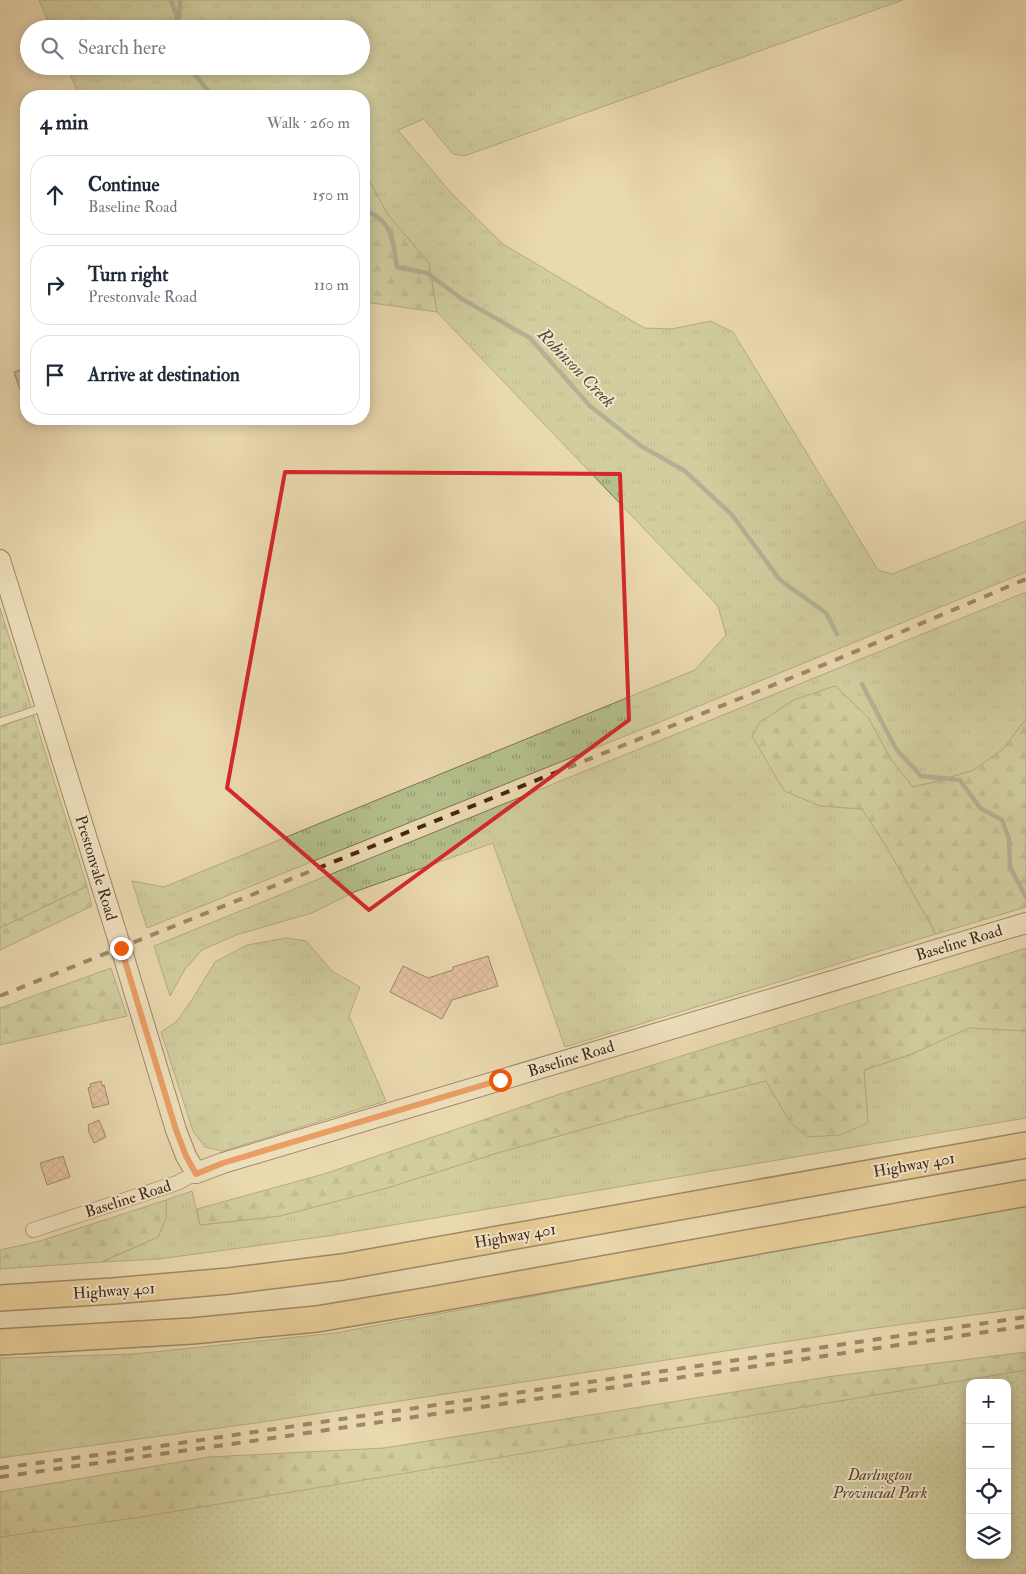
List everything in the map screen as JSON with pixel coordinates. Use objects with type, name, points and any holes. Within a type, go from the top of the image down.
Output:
[{"type":"highway","name":"Highway 401","points":[[0,1298],[113,1292],[229,1281],[342,1267],[1026,1145]]},
{"type":"highway","points":[[0,1342],[192,1331],[317,1319],[1026,1193]]},
{"type":"street","name":"Prestonvale Road","points":[[0,560],[176,1130],[186,1156],[196,1174]]},
{"type":"street","name":"Baseline Road","points":[[33,1230],[177,1183],[232,1160],[1026,923]]},
{"type":"lane","points":[[0,722],[46,706]]},
{"type":"highlighted area","points":[[285,472],[620,474],[629,720],[369,910],[227,788]]},
{"type":"green space","points":[[39,0],[903,0],[464,156],[453,154],[424,119],[398,130],[451,193],[503,244],[644,328],[672,329],[710,321],[733,332],[878,570],[892,574],[1026,521],[1026,572],[660,722],[147,928],[132,881],[164,887],[695,670],[726,635],[718,606],[437,312],[429,263],[388,215],[370,182],[370,90],[77,90],[71,75],[370,75],[370,20],[47,20]]},
{"type":"green space","points":[[370,182],[388,215],[429,263],[437,312],[370,303]]},
{"type":"green space","points":[[1026,592],[1026,719],[1003,749],[974,770],[912,787],[892,761],[868,717],[835,686],[794,700],[761,722],[821,806],[862,809],[885,844],[936,934],[565,1047],[493,843],[354,892],[312,913],[236,935],[202,950],[185,969],[170,996],[154,946]]},
{"type":"green space","points":[[0,608],[87,886],[0,928]]},
{"type":"green space","points":[[835,686],[868,717],[892,761],[913,787],[974,770],[1003,749],[1026,719],[1026,847],[1024,847],[1026,853],[1026,907],[936,934],[885,844],[862,809],[821,806],[784,791],[752,736],[760,722],[794,700]]},
{"type":"green space","points":[[87,886],[92,906],[0,950],[0,928]]},
{"type":"green space","points":[[287,938],[306,941],[332,971],[360,987],[349,1016],[386,1101],[223,1151],[205,1147],[193,1131],[161,1032],[177,1021],[215,962],[247,945]]},
{"type":"green space","points":[[1026,948],[1026,1031],[969,1028],[912,1054],[864,1070],[868,1123],[840,1135],[807,1137],[790,1122],[766,1081],[648,1111],[494,1154],[387,1188],[280,1216],[200,1225],[197,1209],[324,1174],[554,1096]]},
{"type":"green space","points":[[111,968],[127,1016],[0,1045],[0,1008]]},
{"type":"green space","points":[[969,1027],[1026,1031],[1026,1118],[328,1236],[159,1259],[102,1262],[158,1237],[166,1218],[166,1200],[192,1191],[200,1225],[280,1216],[387,1188],[494,1154],[648,1111],[766,1081],[790,1122],[868,1122],[864,1070],[912,1054]]},
{"type":"green space","points":[[166,1200],[166,1218],[158,1237],[101,1262],[0,1269],[0,1250],[40,1241]]},
{"type":"green space","points":[[1026,1205],[1026,1308],[875,1328],[263,1422],[0,1458],[0,1358],[134,1354],[335,1333]]},
{"type":"green space","name":"Darlington Provincial Park","points":[[1026,1352],[1026,1574],[0,1574],[0,1492],[209,1457],[384,1448],[834,1376]]},
{"type":"green space","name":"Darlington Provincial Park","points":[[1026,1370],[1026,1574],[0,1574],[0,1537],[141,1517],[966,1380],[966,1559],[1011,1559],[1011,1379],[972,1379]]},
{"type":"building","points":[[20,370],[20,389],[14,372]]},
{"type":"building","points":[[488,956],[498,986],[452,1000],[442,1019],[390,992],[403,966],[428,978],[453,970],[453,967]]},
{"type":"building","points":[[101,1081],[102,1086],[104,1085],[109,1104],[93,1108],[88,1088],[91,1087],[90,1084]]},
{"type":"building","points":[[99,1120],[106,1137],[94,1143],[88,1130],[88,1125]]},
{"type":"building","points":[[63,1156],[70,1177],[47,1185],[40,1163]]},
{"type":"waterway","name":"Robinson Creek","points":[[171,0],[178,20]]},
{"type":"waterway","points":[[179,18],[180,0]]},
{"type":"waterway","name":"Robinson Creek","points":[[195,75],[207,90]]},
{"type":"waterway","name":"Robinson Creek","points":[[370,213],[388,228],[393,242],[397,267],[427,273],[462,299],[530,338],[590,406],[641,446],[685,471],[732,515],[780,580],[826,613],[837,634]]},
{"type":"waterway","name":"Robinson Creek","points":[[862,684],[896,749],[921,776],[960,780],[980,808],[1002,820],[1009,839],[1010,867],[1026,897]]},
{"type":"railway","points":[[0,996],[833,661],[1026,579]]},
{"type":"railway","points":[[0,1468],[127,1451],[1026,1317]]},
{"type":"railway","points":[[0,1477],[1026,1326]]},
{"type":"route","points":[[121,948],[176,1130],[186,1156],[196,1174],[223,1163],[500,1080]]}]
